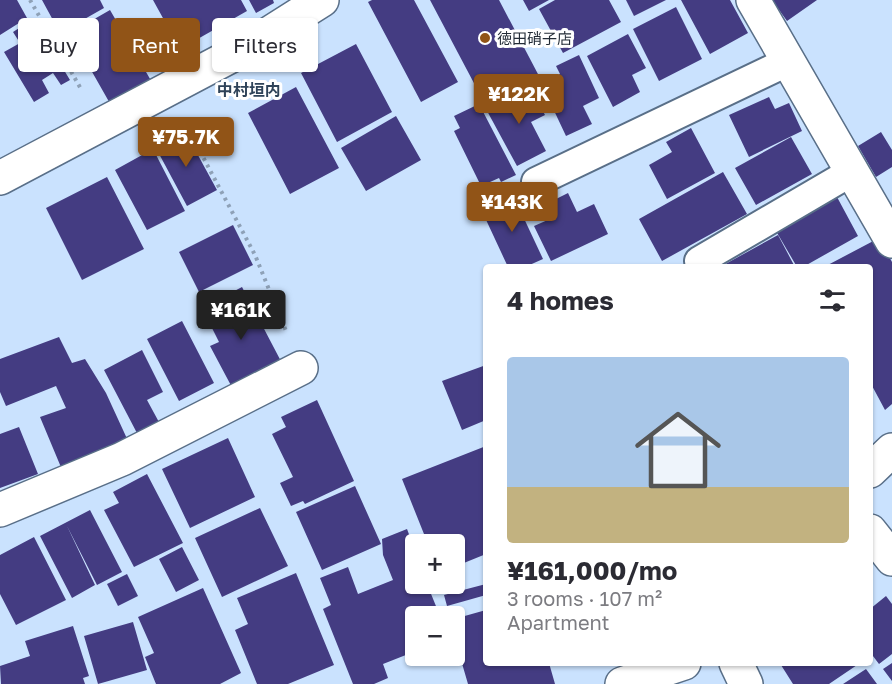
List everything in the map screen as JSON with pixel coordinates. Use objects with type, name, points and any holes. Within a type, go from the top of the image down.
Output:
[{"type":"street","points":[[0,178],[103,126],[167,89],[246,48],[322,0]]},
{"type":"street","points":[[753,0],[892,240]]},
{"type":"street","points":[[0,510],[122,459],[301,368]]},
{"type":"street","points":[[873,468],[892,450]]},
{"type":"street","points":[[873,535],[892,559]]},
{"type":"street","points":[[622,684],[675,666]]},
{"type":"street","points":[[737,666],[746,684]]},
{"type":"lane","points":[[536,182],[789,61]]},
{"type":"lane","points":[[699,261],[853,171]]},
{"type":"path","points":[[30,0],[103,126]]},
{"type":"path","points":[[167,89],[255,255],[301,368]]},
{"type":"building","points":[[0,0],[17,0],[27,18],[18,18],[18,24],[0,35]]},
{"type":"building","points":[[42,0],[100,0],[104,8],[86,18],[52,18]]},
{"type":"building","points":[[153,0],[241,0],[247,11],[235,18],[212,18],[212,31],[200,38],[200,18],[163,18]]},
{"type":"building","points":[[249,0],[273,0],[274,3],[256,13]]},
{"type":"building","points":[[372,0],[414,0],[458,82],[421,102],[368,2]]},
{"type":"building","name":"徳田硝子店","points":[[430,0],[499,0],[539,76],[485,104]]},
{"type":"building","points":[[523,0],[549,0],[529,11]]},
{"type":"building","points":[[555,0],[609,0],[621,22],[563,53],[539,9]]},
{"type":"building","points":[[626,0],[666,0],[634,16]]},
{"type":"building","points":[[681,0],[730,0],[748,33],[710,54]]},
{"type":"building","points":[[772,0],[817,0],[787,21]]},
{"type":"building","points":[[676,7],[702,59],[659,81],[633,29]]},
{"type":"building","points":[[110,10],[115,18],[111,18],[111,72],[146,72],[153,84],[112,107],[92,72],[99,72],[99,18],[96,18]]},
{"type":"building","points":[[18,29],[18,40],[13,32]]},
{"type":"building","points":[[628,34],[646,68],[632,75],[640,92],[613,107],[587,56]]},
{"type":"building","points":[[18,44],[18,72],[65,72],[70,80],[61,85],[53,73],[42,80],[49,93],[34,102],[4,52]]},
{"type":"building","points":[[356,44],[392,112],[337,142],[301,73],[318,72],[318,64]]},
{"type":"building","points":[[579,55],[599,98],[583,106],[592,124],[566,136],[541,83],[560,74],[556,66]]},
{"type":"building","points":[[530,86],[545,115],[531,122],[546,151],[517,166],[486,109]]},
{"type":"building","points":[[296,87],[339,168],[290,194],[248,113]]},
{"type":"building","points":[[769,97],[775,109],[789,103],[802,131],[749,157],[729,115]]},
{"type":"building","points":[[479,104],[516,175],[501,182],[499,178],[481,186],[454,131],[460,128],[454,116]]},
{"type":"building","points":[[396,116],[421,160],[366,191],[341,148]]},
{"type":"building","points":[[181,124],[217,190],[187,206],[157,150],[175,140],[170,130]]},
{"type":"building","points":[[691,128],[715,173],[667,199],[649,165],[672,152],[666,142]]},
{"type":"building","points":[[881,132],[892,150],[892,167],[876,177],[858,146]]},
{"type":"building","points":[[791,137],[812,174],[756,205],[735,168]]},
{"type":"building","points":[[153,149],[185,211],[147,230],[115,170]]},
{"type":"building","points":[[723,172],[747,214],[662,261],[639,219]]},
{"type":"building","points":[[107,177],[144,249],[82,280],[46,208]]},
{"type":"building","points":[[568,193],[577,212],[594,204],[608,234],[551,261],[534,226],[550,219],[544,205]]},
{"type":"building","points":[[513,195],[543,259],[532,264],[507,264],[481,209]]},
{"type":"building","points":[[837,197],[858,236],[808,264],[795,264],[776,231]]},
{"type":"building","points":[[233,225],[253,265],[199,292],[179,252]]},
{"type":"building","points":[[778,235],[793,264],[725,264]]},
{"type":"building","points":[[879,238],[892,262],[892,404],[885,410],[873,388],[873,264],[830,264]]},
{"type":"building","points":[[242,287],[284,367],[235,393],[210,346],[219,342],[202,308]]},
{"type":"building","points":[[182,321],[214,383],[179,401],[147,339]]},
{"type":"building","points":[[59,337],[72,363],[85,359],[106,393],[129,443],[63,472],[40,417],[66,408],[56,386],[6,406],[0,392],[0,359]]},
{"type":"building","points":[[142,350],[163,392],[147,400],[160,424],[138,435],[104,370]]},
{"type":"building","points":[[483,366],[483,421],[462,430],[442,381]]},
{"type":"building","points":[[317,400],[354,481],[305,504],[303,501],[291,506],[280,483],[293,477],[272,434],[286,427],[281,417]]},
{"type":"building","points":[[19,427],[38,474],[0,488],[0,434]]},
{"type":"building","points":[[228,438],[255,497],[190,528],[162,469]]},
{"type":"building","points":[[483,447],[483,555],[465,563],[465,534],[424,534],[402,479]]},
{"type":"building","points":[[147,474],[183,543],[134,567],[104,510],[119,503],[113,492]]},
{"type":"building","points":[[355,486],[381,544],[322,570],[296,512]]},
{"type":"building","points":[[260,508],[288,566],[222,597],[195,538]]},
{"type":"building","points":[[90,510],[122,572],[97,585],[67,526],[95,585],[72,598],[40,536]]},
{"type":"building","points":[[407,529],[409,534],[405,534],[405,594],[431,594],[436,606],[405,606],[405,655],[383,664],[388,678],[374,684],[353,684],[323,609],[331,605],[320,578],[348,567],[358,594],[393,580],[383,555],[382,539]]},
{"type":"building","points":[[34,537],[66,600],[16,625],[0,594],[0,555]]},
{"type":"building","points":[[182,547],[199,580],[176,592],[159,559]]},
{"type":"building","points":[[296,573],[334,665],[288,684],[257,684],[235,630],[248,624],[237,598]]},
{"type":"building","points":[[127,574],[138,596],[118,606],[107,584]]},
{"type":"building","points":[[483,585],[483,596],[447,606],[444,595],[465,594],[465,590]]},
{"type":"building","points":[[203,588],[241,673],[220,684],[156,684],[145,657],[154,653],[138,617]]},
{"type":"building","points":[[886,596],[892,604],[892,654],[879,664],[873,656],[873,607]]},
{"type":"building","points":[[483,611],[483,666],[550,666],[555,684],[468,684],[463,666],[465,666],[465,616]]},
{"type":"building","points":[[133,622],[147,670],[98,684],[84,636]]},
{"type":"building","points":[[73,626],[89,676],[83,678],[85,684],[1,684],[0,666],[30,656],[25,641]]},
{"type":"building","points":[[892,663],[892,681],[883,669]]},
{"type":"building","points":[[782,666],[856,666],[829,684],[793,684]]},
{"type":"building","points":[[866,669],[877,684],[843,684]]},
{"type":"place","name":"徳田硝子店","points":[[485,38]]},
{"type":"district","name":"中村垣内","points":[[249,90]]}]
